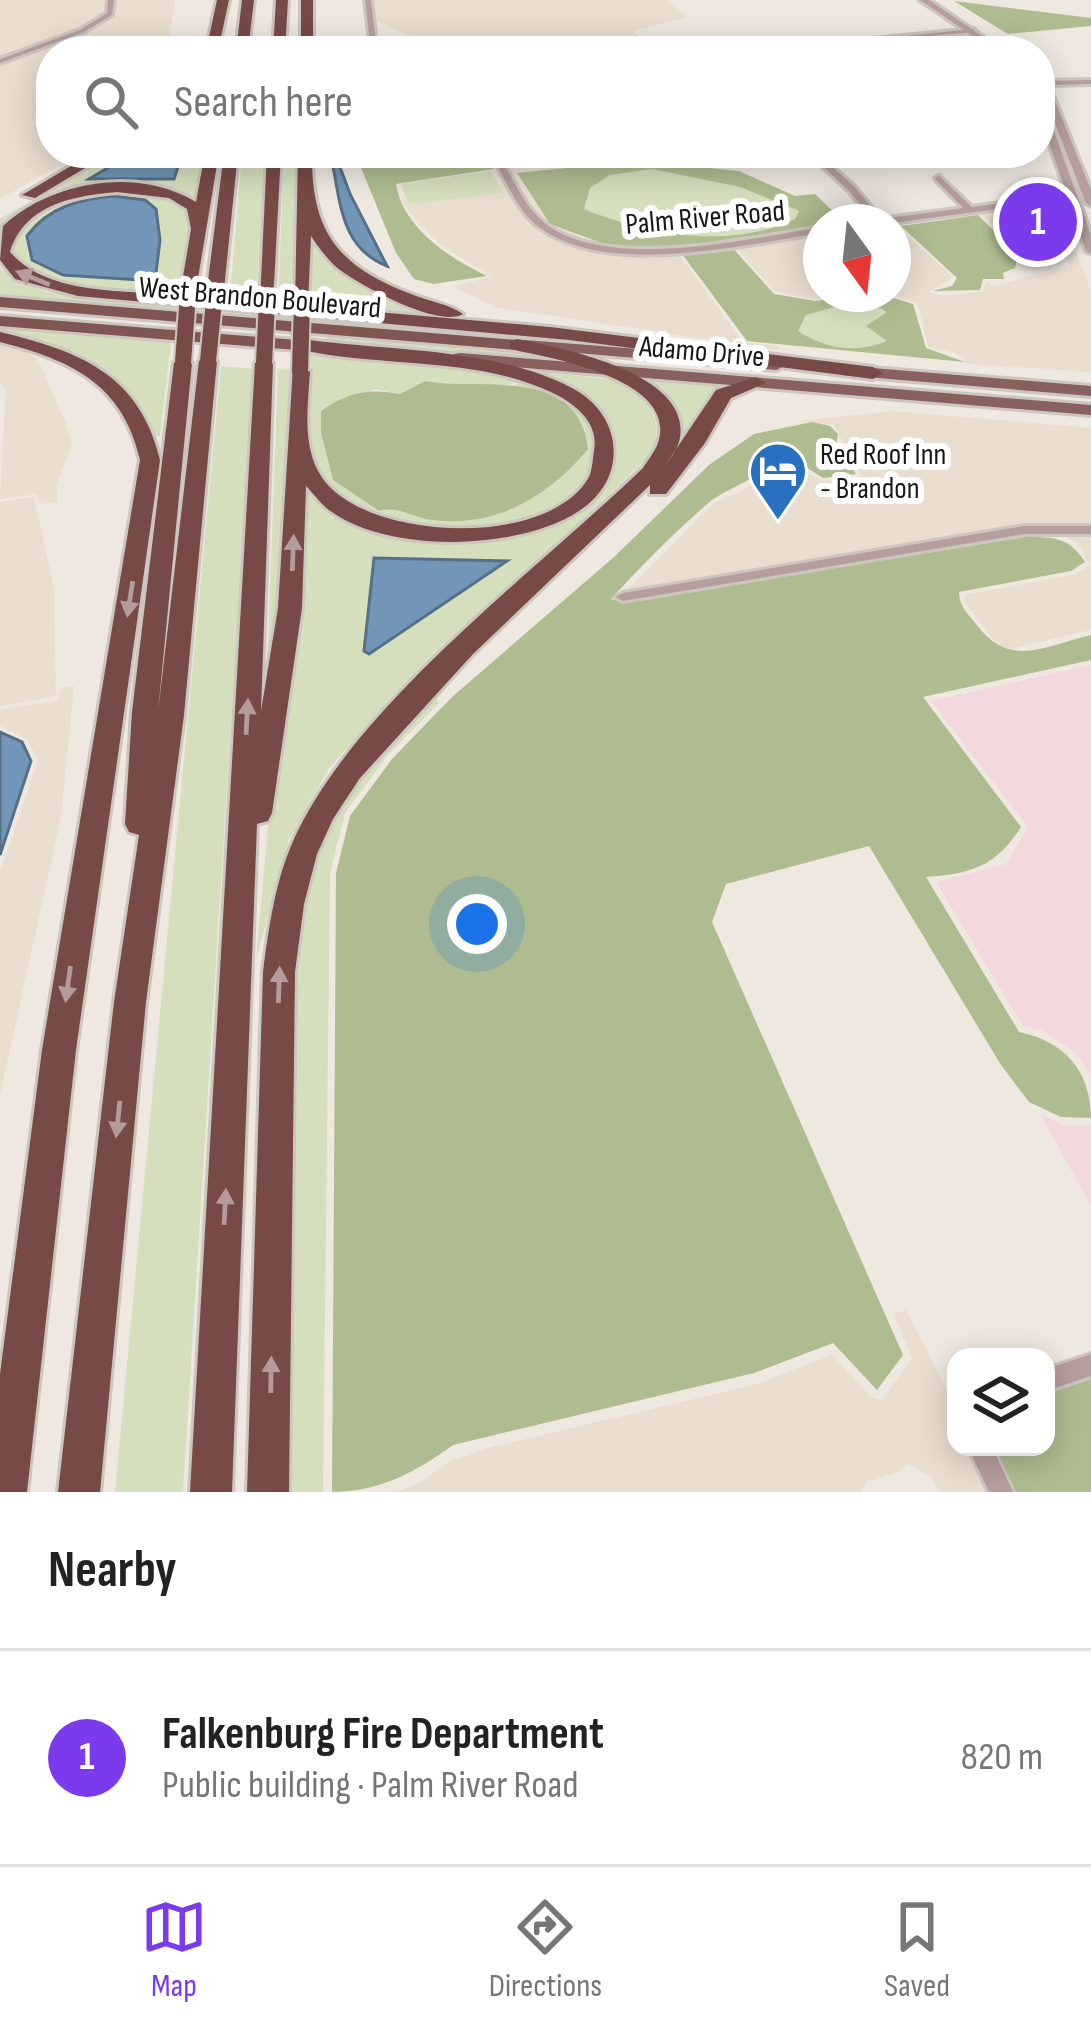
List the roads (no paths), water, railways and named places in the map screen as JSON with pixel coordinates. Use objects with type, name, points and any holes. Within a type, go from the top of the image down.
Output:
[{"type":"highway","points":[[217,36],[223,0]]},
{"type":"highway","points":[[244,36],[248,0]]},
{"type":"highway","points":[[280,36],[282,0]]},
{"type":"highway","points":[[307,0],[307,36]]},
{"type":"highway","points":[[0,212],[77,168]]},
{"type":"highway","points":[[130,1002],[146,712],[188,293],[210,168]]},
{"type":"highway","points":[[79,1492],[130,1002],[171,715],[229,168]]},
{"type":"highway","points":[[211,1492],[273,168]]},
{"type":"highway","points":[[236,960],[290,608],[304,168]]},
{"type":"highway","points":[[303,184],[318,235],[357,273],[445,311],[566,335]]},
{"type":"highway","points":[[200,234],[194,207],[176,194],[103,188],[62,196],[29,211],[7,232],[2,252],[21,275],[78,291],[566,335],[873,374]]},
{"type":"highway","name":"West Brandon Boulevard","points":[[0,302],[517,345]]},
{"type":"highway","name":"West Brandon Boulevard","points":[[0,321],[309,346]]},
{"type":"highway","points":[[0,337],[62,355],[112,384],[138,415],[150,460],[59,1050],[6,1492]]},
{"type":"highway","points":[[268,1492],[279,972],[293,889],[310,837],[348,771],[473,639],[643,481],[664,455],[669,430],[663,409],[651,393],[620,371],[517,345]]},
{"type":"highway","points":[[297,439],[314,483],[337,507],[356,520],[429,536],[510,530],[544,519],[591,489],[607,452],[601,422],[585,405],[533,378],[309,346]]},
{"type":"highway","points":[[473,639],[650,497],[686,456],[723,394],[757,383]]},
{"type":"main road","name":"Adamo Drive","points":[[517,345],[1091,391]]},
{"type":"main road","name":"Adamo Drive","points":[[309,346],[1091,410]]},
{"type":"street","points":[[67,36],[110,14],[111,0]]},
{"type":"street","points":[[368,0],[372,36]]},
{"type":"street","points":[[924,0],[994,36]]},
{"type":"street","points":[[943,0],[990,36]]},
{"type":"street","points":[[938,36],[987,32]]},
{"type":"street","points":[[0,61],[36,48]]},
{"type":"street","points":[[1055,81],[1091,84]]},
{"type":"street","points":[[911,218],[1090,197],[1055,112]]},
{"type":"street","points":[[1055,145],[1091,250]]},
{"type":"street","name":"Palm River Road","points":[[503,168],[531,216],[545,228],[591,247],[671,250],[803,232]]},
{"type":"street","points":[[829,168],[864,204]]},
{"type":"street","points":[[939,178],[970,210]]},
{"type":"street","points":[[623,597],[1024,530],[1091,530]]},
{"type":"street","points":[[1055,1377],[1091,1364]]},
{"type":"street","points":[[984,1456],[1001,1492]]},
{"type":"water","points":[[108,168],[178,168],[174,179],[89,179]]},
{"type":"water","points":[[333,168],[340,168],[387,266],[360,248],[346,223]]},
{"type":"water","points":[[114,196],[145,200],[156,209],[160,240],[155,281],[63,275],[32,260],[27,236],[45,218],[77,202]]},
{"type":"water","points":[[374,558],[507,561],[369,654],[364,651]]},
{"type":"water","points":[[0,732],[22,742],[31,761],[0,855]]},
{"type":"place","name":"Falkenburg Fire Department","points":[[1038,222]]},
{"type":"place","name":"Red Roof Inn - Brandon","points":[[778,522]]}]
